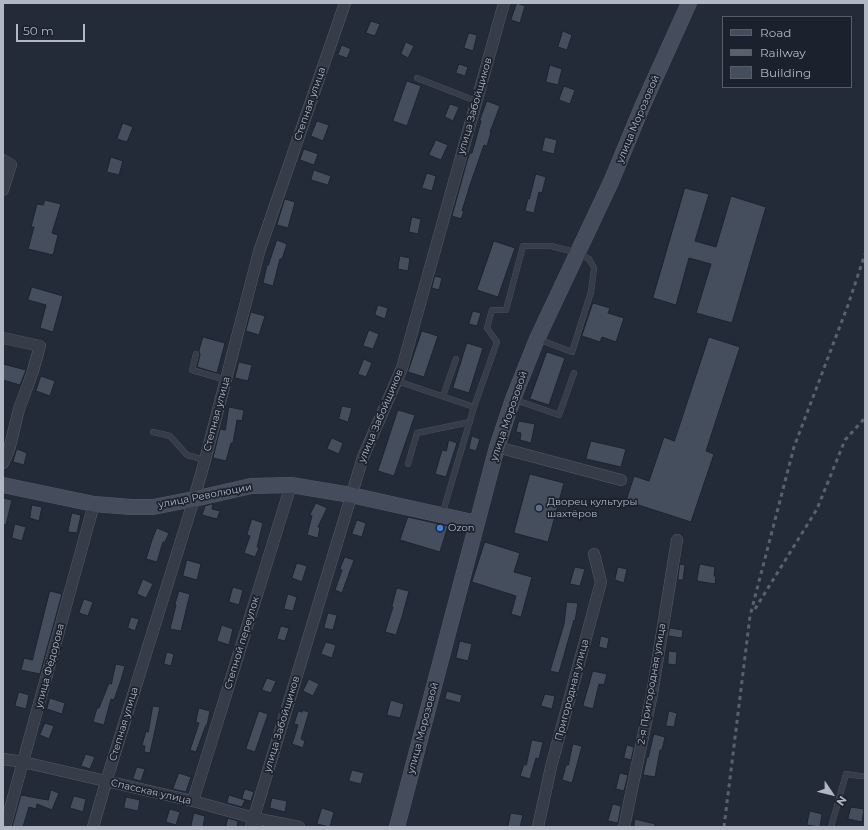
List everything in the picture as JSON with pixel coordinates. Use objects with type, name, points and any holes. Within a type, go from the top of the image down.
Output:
[{"type":"main road","name":"улица Морозовой","points":[[397,827],[477,523],[512,399],[537,339],[611,182],[642,107],[689,3]]},
{"type":"main road","name":"улица Революции","points":[[3,485],[94,504],[152,507],[251,486],[291,485],[351,495],[477,523]]},
{"type":"street","name":"Степная улица","points":[[93,827],[194,499],[260,252],[345,3]]},
{"type":"street","name":"улица Забойщиков","points":[[253,822],[363,457],[402,368],[504,3]]},
{"type":"street","points":[[3,190],[7,162]]},
{"type":"street","points":[[3,338],[40,346],[32,374],[19,409],[9,450],[3,463]]},
{"type":"street","points":[[498,447],[621,480]]},
{"type":"street","name":"Степной переулок","points":[[193,802],[291,485]]},
{"type":"street","name":"улица Фёдорова","points":[[5,827],[94,504]]},
{"type":"street","name":"2-я Пригородная улица","points":[[624,827],[652,694],[677,540]]},
{"type":"street","name":"Пригородная улица","points":[[538,827],[551,767],[601,582],[594,554]]},
{"type":"street","name":"Спасская улица","points":[[3,759],[23,762],[193,802],[253,822],[299,827]]},
{"type":"lane","points":[[417,78],[476,101]]},
{"type":"lane","points":[[442,515],[474,407],[497,342],[487,328],[492,310],[506,310],[523,246],[551,246],[578,253],[589,259],[594,268],[591,292],[572,352],[537,339]]},
{"type":"lane","points":[[196,354],[192,370],[226,380]]},
{"type":"lane","points":[[443,396],[456,358]]},
{"type":"lane","points":[[512,399],[559,415],[574,373]]},
{"type":"lane","points":[[397,381],[474,407]]},
{"type":"lane","points":[[408,464],[417,433],[470,422]]},
{"type":"lane","points":[[153,432],[170,436],[188,455],[205,460]]},
{"type":"lane","points":[[831,827],[846,774],[865,776]]},
{"type":"building","points":[[517,3],[525,6],[520,23],[511,20]]},
{"type":"building","points":[[371,21],[380,24],[375,36],[366,33]]},
{"type":"building","points":[[563,31],[572,35],[567,50],[558,47]]},
{"type":"building","points":[[469,33],[477,35],[473,51],[464,48]]},
{"type":"building","points":[[406,42],[414,46],[408,58],[401,54]]},
{"type":"building","points":[[342,45],[351,49],[347,58],[338,55]]},
{"type":"building","points":[[459,64],[468,67],[465,76],[456,73]]},
{"type":"building","points":[[550,65],[562,69],[558,85],[546,82]]},
{"type":"building","points":[[407,81],[421,86],[407,126],[393,121]]},
{"type":"building","points":[[564,86],[575,90],[570,104],[559,100]]},
{"type":"building","points":[[487,101],[500,106],[490,132],[487,146],[484,145],[470,185],[461,219],[452,216],[467,161],[470,153],[472,153],[481,121],[480,120]]},
{"type":"building","points":[[450,104],[459,107],[453,121],[445,117]]},
{"type":"building","points":[[317,121],[329,125],[323,141],[311,136]]},
{"type":"building","points":[[123,123],[133,127],[127,142],[117,139]]},
{"type":"building","points":[[545,137],[557,140],[554,154],[542,151]]},
{"type":"building","points":[[436,140],[448,145],[441,160],[429,155]]},
{"type":"building","points":[[304,149],[318,154],[314,165],[300,160]]},
{"type":"building","points":[[111,157],[123,161],[119,175],[107,172]]},
{"type":"building","points":[[314,170],[331,176],[328,185],[311,180]]},
{"type":"building","points":[[427,173],[436,176],[432,191],[422,188]]},
{"type":"building","points":[[536,174],[546,177],[542,193],[539,192],[534,213],[525,211]]},
{"type":"building","points":[[685,188],[709,194],[695,241],[716,247],[731,196],[766,207],[732,323],[696,313],[711,264],[689,258],[676,305],[653,298]]},
{"type":"building","points":[[285,199],[295,202],[288,228],[277,225]]},
{"type":"building","points":[[45,200],[61,204],[52,233],[58,235],[53,255],[28,249],[34,227],[31,227],[37,204],[43,205]]},
{"type":"building","points":[[412,217],[421,219],[418,234],[409,232]]},
{"type":"building","points":[[277,240],[287,244],[282,259],[280,259],[273,286],[263,283],[267,265]]},
{"type":"building","points":[[494,241],[515,248],[498,297],[477,290]]},
{"type":"building","points":[[400,256],[410,258],[408,271],[398,269]]},
{"type":"building","points":[[435,276],[442,278],[439,290],[432,288]]},
{"type":"building","points":[[32,287],[63,296],[53,332],[40,328],[46,305],[28,300]]},
{"type":"building","points":[[593,303],[610,308],[608,313],[624,318],[616,342],[602,337],[600,342],[582,336]]},
{"type":"building","points":[[378,305],[388,308],[385,319],[375,315]]},
{"type":"building","points":[[473,311],[481,313],[477,326],[469,324]]},
{"type":"building","points":[[251,312],[265,316],[259,335],[246,331]]},
{"type":"building","points":[[369,330],[379,334],[373,349],[363,346]]},
{"type":"building","points":[[422,331],[438,336],[424,377],[408,372]]},
{"type":"building","points":[[203,337],[225,343],[217,373],[197,367]]},
{"type":"building","points":[[709,337],[740,347],[706,451],[714,454],[691,522],[626,501],[634,476],[649,481],[664,437],[674,441]]},
{"type":"building","points":[[467,343],[483,348],[469,393],[453,388]]},
{"type":"building","points":[[547,352],[565,358],[549,405],[530,399]]},
{"type":"building","points":[[364,359],[372,363],[366,377],[358,374]]},
{"type":"building","points":[[239,362],[252,365],[248,381],[235,378]]},
{"type":"building","points":[[3,364],[26,370],[20,385],[3,380]]},
{"type":"building","points":[[41,376],[55,381],[50,396],[36,391]]},
{"type":"building","points":[[342,406],[352,408],[348,422],[339,419]]},
{"type":"building","points":[[229,407],[244,410],[242,421],[237,420],[233,443],[231,443],[226,461],[213,458],[220,429],[225,430]]},
{"type":"building","points":[[398,410],[415,415],[394,476],[378,471]]},
{"type":"building","points":[[519,421],[535,424],[531,443],[520,440],[521,433],[516,432]]},
{"type":"building","points":[[472,436],[480,439],[476,451],[469,449]]},
{"type":"building","points":[[332,438],[343,443],[339,454],[327,449]]},
{"type":"building","points":[[449,440],[457,443],[446,477],[435,474],[442,450],[446,451]]},
{"type":"building","points":[[591,441],[626,449],[621,467],[586,459]]},
{"type":"building","points":[[17,449],[27,453],[24,465],[13,462]]},
{"type":"building","name":"Дворец культуры шахтёров","points":[[530,474],[564,483],[548,542],[514,533]]},
{"type":"building","points":[[3,498],[12,500],[6,525],[3,524]]},
{"type":"building","points":[[316,503],[327,508],[318,527],[320,527],[318,538],[307,535],[312,516],[310,515]]},
{"type":"building","points":[[213,504],[212,509],[220,511],[217,519],[202,515],[205,506]]},
{"type":"building","points":[[32,505],[42,507],[39,521],[30,518]]},
{"type":"building","points":[[72,513],[81,515],[77,533],[68,532]]},
{"type":"building","points":[[408,517],[448,526],[440,552],[400,540]]},
{"type":"building","points":[[252,519],[263,523],[257,547],[259,548],[255,557],[244,553],[250,536],[247,535]]},
{"type":"building","points":[[357,520],[366,523],[362,537],[352,534]]},
{"type":"building","points":[[15,524],[26,527],[22,541],[12,538]]},
{"type":"building","points":[[157,528],[169,533],[165,542],[163,542],[157,562],[146,559]]},
{"type":"building","points":[[485,542],[520,553],[514,572],[532,577],[521,617],[511,614],[516,596],[472,582]]},
{"type":"building","points":[[345,557],[354,560],[342,593],[335,590],[342,570],[340,569]]},
{"type":"building","points":[[187,560],[201,564],[197,580],[183,576]]},
{"type":"building","points":[[297,563],[307,566],[302,582],[292,578]]},
{"type":"building","points":[[680,564],[685,565],[683,580],[678,580]]},
{"type":"building","points":[[700,564],[715,567],[715,584],[697,581]]},
{"type":"building","points":[[575,567],[585,569],[580,586],[570,584]]},
{"type":"building","points":[[618,567],[627,569],[624,583],[615,580]]},
{"type":"building","points":[[143,579],[153,584],[146,598],[137,594]]},
{"type":"building","points":[[233,587],[243,590],[239,605],[229,602]]},
{"type":"building","points":[[397,588],[409,591],[396,635],[385,632]]},
{"type":"building","points":[[50,591],[62,594],[40,674],[21,670],[24,658],[32,660]]},
{"type":"building","points":[[179,591],[190,594],[181,631],[170,629]]},
{"type":"building","points":[[288,594],[297,597],[293,611],[284,609]]},
{"type":"building","points":[[84,599],[93,602],[88,616],[79,613]]},
{"type":"building","points":[[567,602],[578,603],[575,621],[574,620],[559,673],[550,671],[564,624]]},
{"type":"building","points":[[328,613],[337,615],[333,630],[324,628]]},
{"type":"building","points":[[131,617],[139,619],[135,631],[128,628]]},
{"type":"building","points":[[222,625],[233,629],[229,645],[217,641]]},
{"type":"building","points":[[281,626],[289,628],[285,641],[277,639]]},
{"type":"building","points":[[670,628],[683,630],[682,638],[668,636]]},
{"type":"building","points":[[601,636],[609,638],[607,649],[599,647]]},
{"type":"building","points":[[460,641],[472,644],[468,661],[456,658]]},
{"type":"building","points":[[326,642],[336,645],[332,658],[321,654]]},
{"type":"building","points":[[669,651],[677,652],[676,665],[668,664]]},
{"type":"building","points":[[167,652],[174,654],[171,666],[164,664]]},
{"type":"building","points":[[116,664],[125,666],[114,700],[111,699],[104,725],[93,722],[97,708],[99,708],[109,683],[111,684]]},
{"type":"building","points":[[593,671],[607,674],[604,685],[599,684],[593,709],[583,706]]},
{"type":"building","points":[[267,678],[276,681],[271,693],[262,690]]},
{"type":"building","points":[[309,679],[319,684],[313,696],[303,691]]},
{"type":"building","points":[[447,691],[462,695],[460,703],[445,699]]},
{"type":"building","points":[[19,692],[29,695],[26,709],[15,706]]},
{"type":"building","points":[[545,694],[555,696],[552,709],[541,706]]},
{"type":"building","points":[[50,698],[65,703],[62,714],[47,709]]},
{"type":"building","points":[[391,700],[404,704],[400,718],[387,715]]},
{"type":"building","points":[[153,706],[160,707],[150,753],[144,752],[145,746],[142,745],[146,731],[148,732]]},
{"type":"building","points":[[199,708],[210,711],[207,725],[196,752],[190,750],[199,723],[196,722]]},
{"type":"building","points":[[302,710],[309,712],[301,739],[305,741],[303,748],[292,744],[298,725],[294,724],[298,711],[302,712]]},
{"type":"building","points":[[259,711],[268,714],[255,752],[246,749]]},
{"type":"building","points":[[669,711],[677,713],[674,727],[666,726]]},
{"type":"building","points":[[45,723],[54,726],[49,739],[40,735]]},
{"type":"building","points":[[654,734],[665,737],[662,750],[660,750],[655,777],[643,775]]},
{"type":"building","points":[[532,740],[543,742],[539,759],[536,758],[530,779],[520,776],[524,764],[526,765]]},
{"type":"building","points":[[573,744],[582,746],[572,783],[562,780],[566,765],[568,765]]},
{"type":"building","points":[[627,745],[634,747],[631,760],[624,758]]},
{"type":"building","points":[[86,754],[95,757],[90,769],[81,766]]},
{"type":"building","points":[[137,767],[145,769],[141,781],[133,779]]},
{"type":"building","points":[[352,770],[364,773],[361,784],[349,781]]},
{"type":"building","points":[[179,773],[191,777],[186,792],[173,789]]},
{"type":"building","points":[[620,773],[628,775],[624,791],[616,789]]},
{"type":"building","points":[[245,789],[254,792],[251,801],[242,799]]},
{"type":"building","points":[[51,790],[59,793],[52,810],[37,804],[36,809],[29,807],[23,827],[12,827],[21,795],[48,800]]},
{"type":"building","points":[[229,795],[245,800],[242,807],[227,803]]},
{"type":"building","points":[[74,796],[86,799],[83,812],[70,808]]},
{"type":"building","points":[[126,797],[140,800],[138,811],[124,808]]},
{"type":"building","points":[[272,798],[287,801],[285,812],[270,808]]},
{"type":"building","points":[[613,804],[621,806],[618,823],[608,821]]},
{"type":"building","points":[[851,807],[864,809],[862,822],[848,819]]},
{"type":"building","points":[[322,808],[334,812],[330,827],[317,824]]},
{"type":"building","points":[[170,809],[180,812],[176,825],[166,822]]},
{"type":"building","points":[[810,811],[822,814],[820,827],[807,825]]},
{"type":"building","points":[[194,813],[205,816],[203,827],[191,827]]},
{"type":"building","points":[[511,813],[523,815],[520,827],[508,827]]},
{"type":"building","points":[[228,818],[238,821],[237,827],[226,827]]},
{"type":"building","points":[[635,819],[655,824],[655,827],[634,827]]},
{"type":"railway","points":[[724,827],[750,616],[794,447],[848,305],[865,254]]},
{"type":"railway","points":[[755,609],[817,509],[845,440],[865,418]]},
{"type":"place","name":"Дворец культуры шахтёров","points":[[539,508]]},
{"type":"place","name":"Ozon","points":[[440,528]]}]
